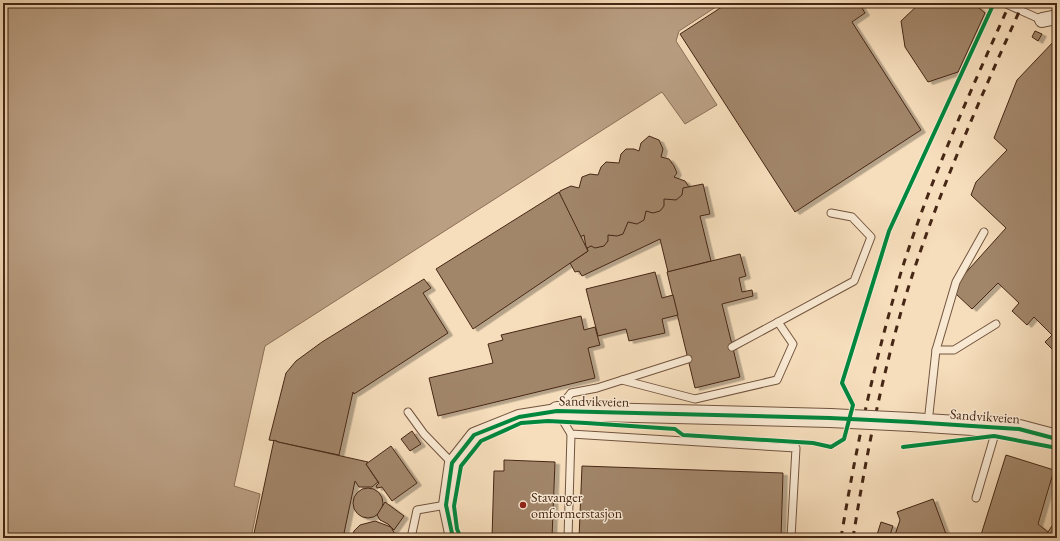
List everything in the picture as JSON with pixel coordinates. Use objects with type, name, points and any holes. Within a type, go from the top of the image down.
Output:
[{"type":"street","points":[[1042,20],[1057,17]]},
{"type":"street","name":"Sandvikveien","points":[[452,463],[474,435],[520,417],[557,411],[830,418],[911,422],[1019,429],[1057,439]]},
{"type":"street","points":[[452,463],[446,505],[453,538]]},
{"type":"lane","points":[[1004,3],[1042,20]]},
{"type":"lane","points":[[732,347],[854,281],[871,237],[852,217],[832,213]]},
{"type":"lane","points":[[928,423],[936,350],[956,282],[984,232]]},
{"type":"lane","points":[[622,380],[695,399],[777,380],[793,344],[778,322]]},
{"type":"lane","points":[[936,350],[954,350],[996,324]]},
{"type":"lane","points":[[568,538],[571,434],[557,411],[571,393],[622,380],[688,359]]},
{"type":"lane","points":[[408,412],[424,434],[452,463]]},
{"type":"lane","points":[[976,498],[997,427]]},
{"type":"lane","points":[[571,434],[796,448],[791,538]]},
{"type":"lane","points":[[411,538],[417,510],[446,505]]},
{"type":"shaded area","points":[[3,3],[722,3],[679,31],[676,41],[717,105],[685,124],[662,92],[265,346],[234,486],[260,494],[251,538],[3,538]]},
{"type":"building","points":[[728,3],[859,3],[865,13],[852,22],[921,130],[795,212],[680,34]]},
{"type":"building","points":[[920,3],[973,3],[985,13],[958,72],[928,82],[905,47],[901,21]]},
{"type":"building","points":[[1035,31],[1042,34],[1038,41],[1032,37]]},
{"type":"building","points":[[1056,39],[1057,350],[1055,352],[1045,342],[1052,335],[1034,317],[1027,325],[1012,311],[1019,303],[998,283],[972,309],[956,294],[961,278],[1006,228],[971,195],[976,182],[1007,150],[994,138],[1017,80]]},
{"type":"building","points":[[649,136],[659,140],[663,149],[661,157],[669,159],[674,166],[677,173],[674,177],[685,181],[689,187],[687,196],[676,204],[668,202],[667,212],[656,215],[648,212],[647,223],[636,228],[628,226],[625,237],[616,241],[609,238],[606,248],[601,253],[592,252],[586,247],[584,235],[576,239],[560,213],[566,211],[558,201],[560,191],[571,186],[579,188],[582,177],[590,174],[598,175],[601,167],[606,162],[619,163],[621,154],[626,149],[634,149],[639,151],[641,143]]},
{"type":"building","points":[[703,184],[710,214],[700,216],[711,261],[668,272],[660,239],[582,276],[579,271],[575,272],[570,263],[588,251],[587,248],[591,246],[595,248],[604,246],[608,241],[608,235],[617,236],[623,234],[628,222],[637,224],[644,220],[646,211],[653,213],[660,211],[664,206],[664,199],[676,200],[682,195],[683,188]]},
{"type":"building","points":[[559,192],[588,251],[473,329],[436,269]]},
{"type":"building","points":[[740,254],[746,276],[739,278],[742,292],[752,290],[753,296],[722,304],[740,377],[695,388],[667,272]]},
{"type":"building","points":[[655,272],[662,298],[673,295],[678,315],[662,319],[665,333],[629,341],[626,329],[598,336],[586,289]]},
{"type":"building","points":[[424,279],[431,288],[423,293],[448,333],[354,394],[353,392],[339,455],[269,440],[286,373],[296,361],[322,342]]},
{"type":"building","points":[[581,316],[584,330],[595,327],[600,345],[588,348],[595,378],[438,416],[429,378],[493,363],[488,344],[503,340],[501,335]]},
{"type":"building","points":[[412,431],[421,444],[410,451],[401,439]]},
{"type":"building","points":[[274,440],[368,462],[366,464],[378,482],[372,487],[359,487],[355,481],[343,538],[253,538]]},
{"type":"building","points":[[391,446],[417,483],[392,501],[382,487],[377,488],[376,486],[379,483],[366,464]]},
{"type":"building","points":[[1006,455],[1054,470],[1038,524],[1049,533],[1046,538],[980,538]]},
{"type":"building","name":"Stavanger omformerstasjon","points":[[504,460],[555,462],[552,538],[492,538],[494,471],[504,471]]},
{"type":"building","points":[[582,466],[783,473],[781,538],[579,538]]},
{"type":"building","points":[[368,488],[379,492],[383,503],[379,514],[368,518],[357,514],[353,503],[357,492]]},
{"type":"building","points":[[933,499],[946,534],[957,538],[894,538],[900,520],[897,512]]},
{"type":"building","points":[[385,502],[404,516],[394,530],[388,524],[380,520],[377,515]]},
{"type":"building","points":[[1057,518],[1057,538],[1046,538],[1048,532]]},
{"type":"building","points":[[375,521],[391,527],[397,538],[351,538],[354,531],[360,525]]},
{"type":"building","points":[[881,522],[893,526],[889,538],[876,538]]},
{"type":"railway","points":[[841,538],[867,403],[883,336],[902,269],[913,235],[966,101],[1010,3]]},
{"type":"railway","points":[[853,538],[875,416],[889,355],[906,295],[945,184],[975,111],[1023,3]]},
{"type":"cycle path","points":[[461,538],[457,529],[454,506],[461,466],[481,441],[521,423],[548,421],[675,429],[683,435],[813,443],[831,447],[844,439],[853,405],[842,383],[889,231],[994,3]]},
{"type":"cycle path","points":[[453,538],[446,505],[452,463],[474,435],[519,417],[557,411],[830,418],[1019,429],[1057,439]]},
{"type":"cycle path","points":[[903,447],[994,436],[1057,448]]},
{"type":"place","name":"Stavanger omformerstasjon","points":[[523,505]]}]
